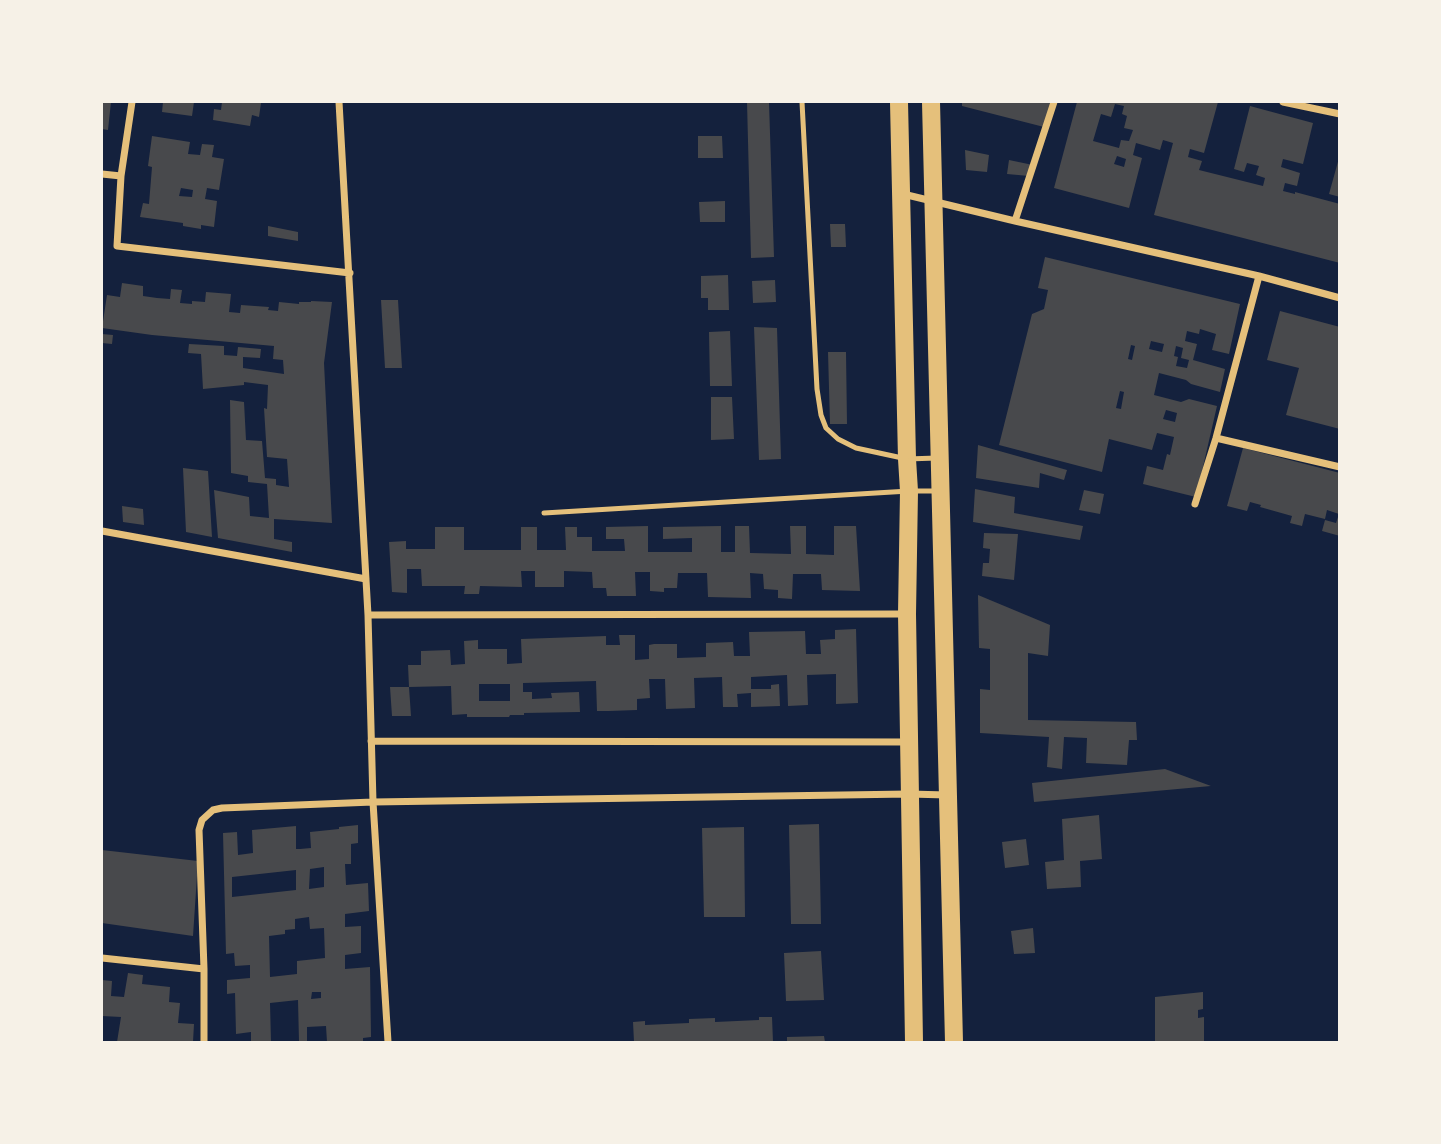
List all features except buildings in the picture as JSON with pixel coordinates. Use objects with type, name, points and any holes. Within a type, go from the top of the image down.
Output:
[{"type":"main road","points":[[899,102],[909,491],[907,614],[914,1042]]},
{"type":"main road","points":[[931,102],[954,1042]]},
{"type":"street","points":[[132,102],[121,176],[117,246],[350,273]]},
{"type":"street","points":[[339,102],[368,615],[373,802],[388,1042]]},
{"type":"street","points":[[1015,221],[1054,102]]},
{"type":"street","points":[[1283,102],[1339,114]]},
{"type":"street","points":[[102,174],[121,176]]},
{"type":"street","points":[[902,194],[1259,276],[1339,298]]},
{"type":"street","points":[[1195,503],[1216,438],[1259,276]]},
{"type":"street","points":[[1216,438],[1339,467]]},
{"type":"street","points":[[102,531],[366,579]]},
{"type":"street","points":[[368,615],[907,614]]},
{"type":"street","points":[[371,741],[909,742]]},
{"type":"street","points":[[204,1042],[199,831],[206,814],[213,810],[373,802],[948,795]]},
{"type":"street","points":[[102,958],[204,969]]},
{"type":"lane","points":[[802,102],[817,389],[826,428],[838,439],[856,447],[907,459],[940,458]]},
{"type":"lane","points":[[544,513],[909,491],[940,492]]}]
